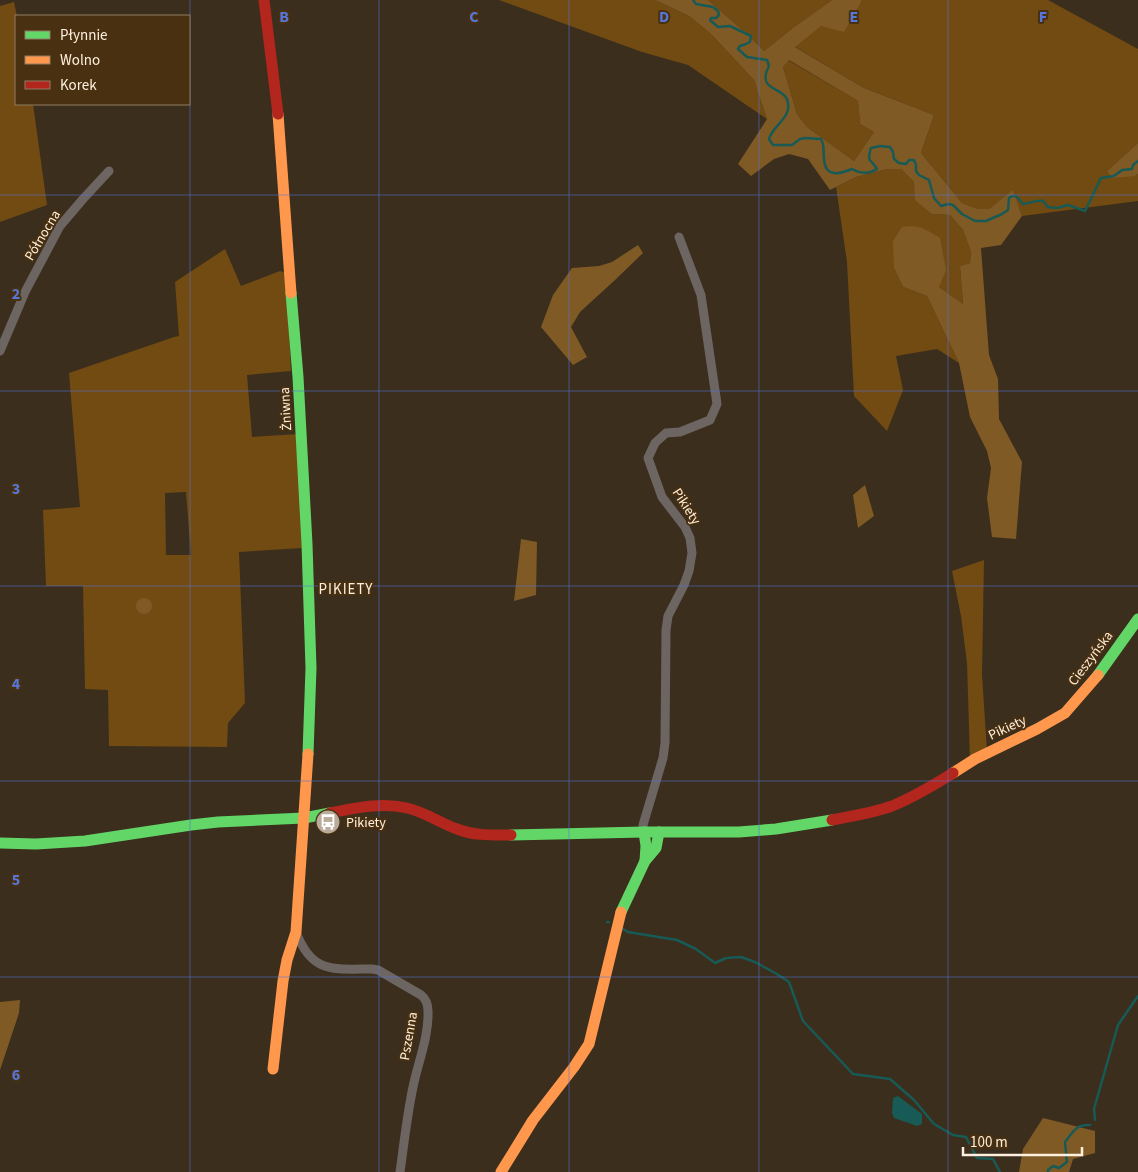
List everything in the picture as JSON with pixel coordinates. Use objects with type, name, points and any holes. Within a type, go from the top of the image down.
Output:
[{"type":"street","name":"Żniwna","points":[[264,0],[280,130],[298,377],[307,544],[311,668],[304,818]]},
{"type":"street","name":"Północna","points":[[0,351],[25,292],[60,226],[109,170]]},
{"type":"street","name":"Pikiety","points":[[644,832],[643,825],[663,758],[665,743],[666,630],[668,616],[684,585],[692,553],[690,538],[685,527],[662,497],[648,458],[655,443],[666,433],[680,432],[710,420],[716,404],[701,295],[679,236]]},
{"type":"street","name":"Cieszyńska","points":[[1065,713],[1092,682],[1138,619]]},
{"type":"street","name":"Pikiety","points":[[0,843],[85,841],[218,822],[304,818],[383,805],[407,808],[426,814],[458,829],[470,833],[484,834],[739,832],[776,829],[849,817],[891,806],[919,794],[975,759],[1037,729],[1065,713]]},
{"type":"street","points":[[272,1069],[283,980],[296,932],[304,818]]},
{"type":"street","points":[[644,832],[646,846],[645,861]]},
{"type":"street","points":[[501,1172],[528,1126],[579,1061],[589,1044],[621,910],[645,861],[656,848],[659,832]]},
{"type":"street","name":"Pszenna","points":[[296,932],[301,946],[313,960],[327,967],[378,970],[421,994],[428,1005],[428,1024],[413,1087],[400,1172]]},
{"type":"shaded area","points":[[499,0],[655,0],[689,16],[711,34],[754,80],[767,119],[688,65],[642,52]]},
{"type":"shaded area","points":[[655,0],[708,0],[764,51],[832,0],[862,0],[844,32],[821,26],[795,47],[864,88],[934,115],[921,153],[962,203],[978,209],[989,209],[1013,190],[1022,216],[1001,245],[981,248],[989,355],[998,379],[999,419],[1022,462],[1016,539],[992,537],[987,498],[991,468],[987,451],[970,417],[959,363],[927,296],[903,287],[894,268],[893,241],[902,227],[913,226],[926,230],[940,238],[946,270],[939,287],[963,304],[960,266],[970,263],[971,252],[963,230],[950,215],[932,214],[915,200],[914,182],[901,169],[887,169],[856,177],[830,190],[808,159],[789,154],[774,159],[751,176],[738,164],[767,119],[754,80],[711,34],[689,16]],"holes":[[[789,60],[858,101],[860,124],[874,132],[854,161],[807,127],[797,114],[783,67]]]},
{"type":"shaded area","points":[[708,0],[832,0],[764,51]]},
{"type":"shaded area","points":[[862,0],[1048,0],[1138,49],[1138,143],[1107,171],[1135,176],[1138,174],[1138,201],[1022,216],[1013,191],[989,209],[978,209],[962,203],[921,153],[934,115],[864,88],[794,46],[821,26],[859,4]]},
{"type":"shaded area","points":[[14,2],[17,15],[15,15],[15,105],[33,105],[47,205],[0,222],[0,6]]},
{"type":"shaded area","points":[[788,60],[858,101],[860,124],[874,132],[854,161],[807,127],[797,114],[783,67]]},
{"type":"shaded area","points":[[1138,143],[1138,174],[1135,176],[1112,178],[1107,171]]},
{"type":"shaded area","points":[[887,169],[901,169],[914,182],[932,214],[950,215],[963,230],[971,252],[970,263],[960,266],[963,304],[939,287],[894,268],[903,287],[927,296],[959,363],[937,349],[896,356],[903,390],[887,431],[854,396],[847,262],[836,187],[856,177]]},
{"type":"shaded area","points":[[638,245],[643,253],[580,312],[571,327],[587,357],[573,365],[541,327],[553,295],[572,268],[599,266],[612,262]]},
{"type":"shaded area","points":[[225,249],[241,286],[280,271],[286,273],[291,371],[247,375],[252,437],[298,434],[302,548],[239,552],[245,703],[228,723],[227,747],[109,746],[108,690],[85,689],[83,586],[46,586],[43,510],[80,507],[69,373],[179,336],[175,282]],"holes":[[[186,492],[191,555],[166,555],[165,493]]]},
{"type":"shaded area","points":[[865,485],[874,516],[858,528],[853,495]]},
{"type":"shaded area","points":[[521,539],[537,542],[536,595],[514,601]]},
{"type":"shaded area","points":[[984,560],[982,675],[987,751],[970,760],[967,663],[961,616],[952,571]]},
{"type":"shaded area","points":[[144,598],[152,606],[144,614],[136,606]]},
{"type":"shaded area","points":[[20,1000],[19,1013],[0,1070],[0,1002]]},
{"type":"shaded area","points":[[1043,1118],[1095,1131],[1095,1153],[1073,1159],[1069,1172],[1019,1172],[1023,1149]]},
{"type":"water","points":[[898,1096],[922,1114],[922,1124],[917,1126],[894,1118],[892,1113],[893,1098]]},
{"type":"waterway","points":[[693,0],[696,4],[713,7],[718,11],[719,15],[710,20],[718,27],[730,26],[751,36],[750,42],[740,46],[738,49],[747,57],[767,60],[769,66],[766,81],[769,86],[780,92],[788,101],[787,113],[769,139],[773,145],[792,145],[805,138],[821,139],[825,165],[830,172],[838,173],[852,169],[865,173],[874,171],[877,169],[869,159],[871,148],[880,146],[890,147],[894,159],[899,163],[906,164],[909,160],[914,160],[916,171],[919,175],[929,180],[934,198],[941,206],[953,205],[962,214],[975,221],[986,221],[1008,210],[1009,198],[1012,196],[1016,196],[1023,204],[1043,201],[1048,207],[1057,208],[1068,205],[1085,211],[1101,178],[1114,176],[1122,170],[1132,169],[1133,165],[1138,161]]},
{"type":"waterway","points":[[623,929],[628,932],[677,940],[696,949],[715,963],[726,958],[741,957],[777,974],[789,982],[803,1021],[853,1074],[890,1079],[914,1100],[934,1124],[953,1135],[966,1137],[977,1158],[993,1159],[1000,1172]]},
{"type":"waterway","points":[[1095,1120],[1094,1109],[1118,1025],[1138,996]]},
{"type":"waterway","points":[[1048,1172],[1053,1166],[1059,1168],[1067,1162],[1065,1142],[1073,1132],[1078,1127],[1090,1125]]},
{"type":"traffic: fast","points":[[291,293],[298,377],[307,544],[311,668],[308,754]]},
{"type":"traffic: fast","points":[[1098,675],[1138,619]]},
{"type":"traffic: fast","points":[[0,843],[36,844],[85,841],[191,825],[304,818],[330,813]]},
{"type":"traffic: fast","points":[[511,835],[739,832],[776,829],[832,820]]},
{"type":"traffic: fast","points":[[644,832],[646,846],[645,861]]},
{"type":"traffic: fast","points":[[621,912],[645,861],[656,848],[659,832]]},
{"type":"traffic: slow","points":[[278,114],[291,293]]},
{"type":"traffic: slow","points":[[953,773],[975,759],[1037,729],[1065,713],[1098,675]]},
{"type":"traffic: slow","points":[[273,1069],[283,981],[287,960],[296,932],[308,754]]},
{"type":"traffic: slow","points":[[501,1172],[533,1120],[574,1067],[589,1044],[621,912]]},
{"type":"traffic: jam","points":[[264,0],[278,114]]},
{"type":"traffic: jam","points":[[832,820],[892,806],[924,791],[953,773]]},
{"type":"traffic: jam","points":[[330,813],[368,806],[397,806],[420,812],[451,827],[470,833],[511,835]]},
{"type":"place","name":"Pikiety","points":[[328,822]]},
{"type":"district","name":"PIKIETY","points":[[346,589]]}]
